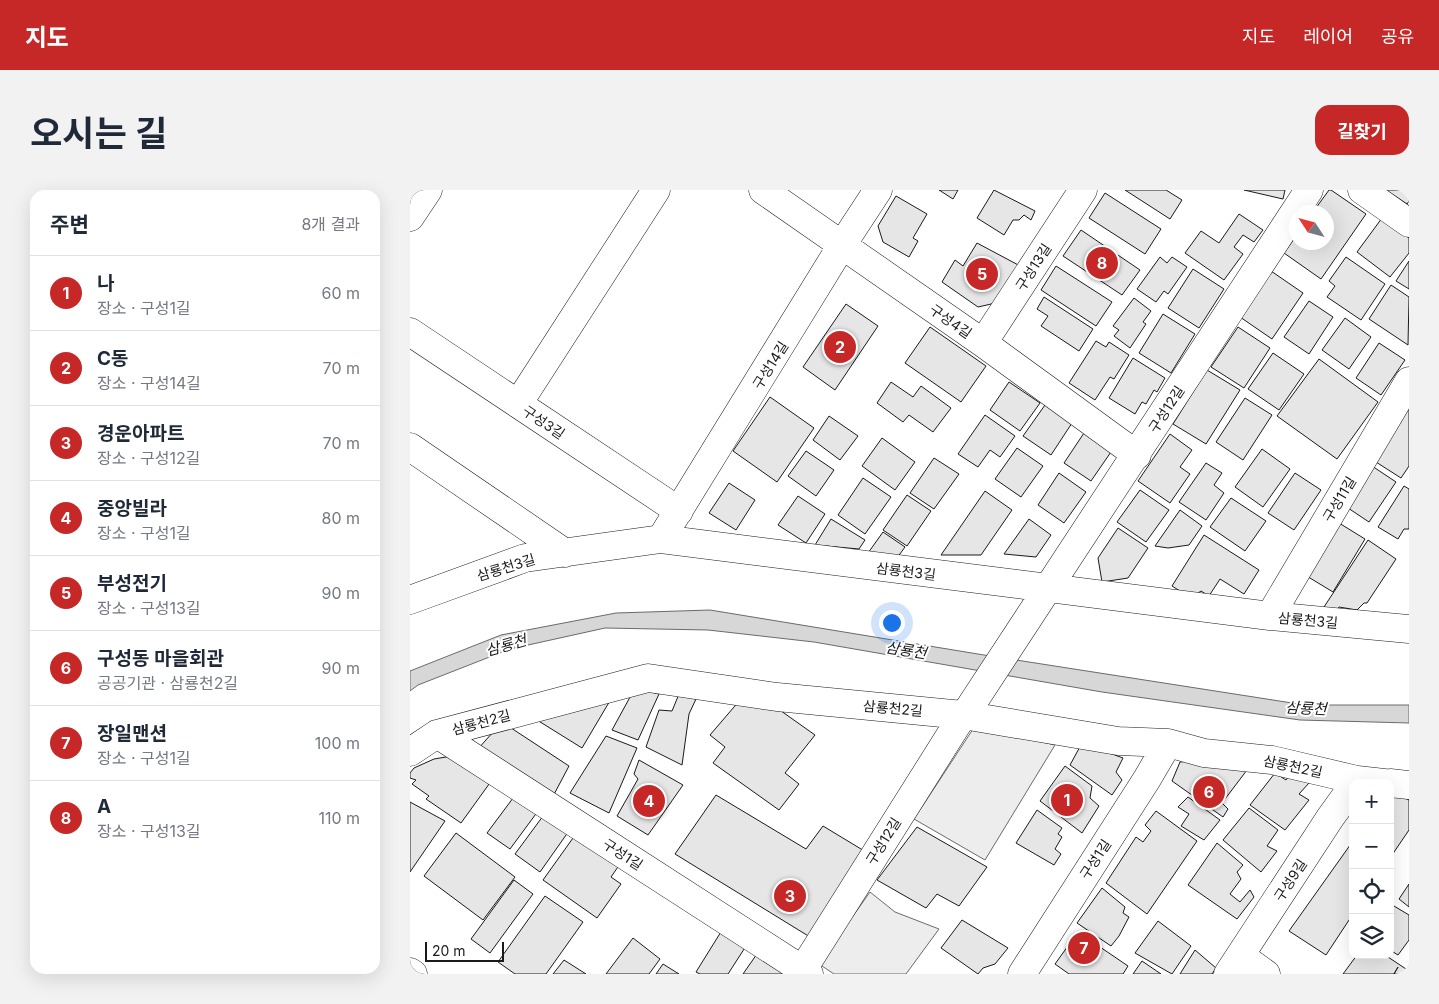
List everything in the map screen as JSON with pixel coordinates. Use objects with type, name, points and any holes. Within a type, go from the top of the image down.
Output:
[{"type":"street","points":[[410,217],[428,190]]},
{"type":"street","points":[[518,404],[656,190]]},
{"type":"street","name":"구성4길","points":[[763,190],[1137,454]]},
{"type":"street","name":"구성14길","points":[[661,539],[842,245],[878,190]]},
{"type":"street","name":"구성13길","points":[[982,343],[1083,190]]},
{"type":"street","name":"구성12길","points":[[804,973],[965,712],[1137,454],[1309,190]]},
{"type":"street","points":[[1362,190],[1409,223]]},
{"type":"street","name":"구성3길","points":[[410,332],[679,511]]},
{"type":"street","name":"구성11길","points":[[1270,616],[1409,381]]},
{"type":"street","points":[[410,446],[565,552]]},
{"type":"street","name":"삼룡천3길","points":[[410,600],[525,558],[661,539],[1270,616],[1409,629]]},
{"type":"street","name":"삼룡천2길","points":[[410,752],[437,734],[648,678],[777,697],[965,712],[1118,741],[1168,744],[1204,753],[1272,760],[1349,781]]},
{"type":"street","name":"구성1길","points":[[437,734],[804,973]]},
{"type":"street","name":"구성1길","points":[[1022,974],[1168,744]]},
{"type":"street","points":[[1394,783],[1409,785]]},
{"type":"street","name":"구성9길","points":[[1234,965],[1349,791]]},
{"type":"street","points":[[1234,965],[1266,974]]},
{"type":"shaded area","points":[[975,726],[1055,745],[985,860],[914,819]]},
{"type":"shaded area","points":[[870,892],[895,912],[939,929],[906,974],[834,974],[819,964]]},
{"type":"water","name":"삼룡천","points":[[710,610],[1305,705],[1409,705],[1409,723],[1300,720],[1102,692],[814,642],[708,630],[605,628],[510,649],[418,685],[410,691],[410,671],[501,635],[616,613]]},
{"type":"building","points":[[939,190],[958,190],[953,199]]},
{"type":"building","points":[[994,190],[1035,211],[1031,220],[1024,215],[1019,220],[1013,220],[1004,235],[977,218]]},
{"type":"building","points":[[1125,190],[1166,190],[1182,200],[1170,219]]},
{"type":"building","points":[[1244,190],[1285,190],[1283,199]]},
{"type":"building","points":[[1329,190],[1331,190],[1366,214],[1321,279],[1284,253],[1289,246],[1289,250],[1334,250],[1334,205],[1318,205]]},
{"type":"building","points":[[1386,190],[1409,190],[1409,201],[1407,204]]},
{"type":"building","points":[[1105,193],[1161,229],[1145,254],[1089,218]]},
{"type":"building","points":[[896,196],[927,214],[913,238],[918,241],[909,257],[883,242],[878,226]]},
{"type":"building","points":[[1239,214],[1263,230],[1254,242],[1243,235],[1234,247],[1243,254],[1224,280],[1185,253],[1201,231],[1219,243]]},
{"type":"building","points":[[1382,218],[1409,238],[1409,253],[1390,277],[1357,252]]},
{"type":"building","points":[[1081,230],[1140,270],[1122,295],[1063,256]]},
{"type":"building","points":[[977,243],[1022,267],[1000,302],[978,307],[942,282],[955,260],[963,266]]},
{"type":"building","points":[[1160,257],[1167,263],[1172,257],[1187,267],[1168,294],[1164,291],[1156,302],[1137,289]]},
{"type":"building","points":[[1346,257],[1385,284],[1361,320],[1327,297],[1335,286],[1329,281]]},
{"type":"building","points":[[1409,261],[1409,289],[1396,281]]},
{"type":"building","points":[[1056,266],[1112,302],[1096,326],[1041,290]]},
{"type":"building","points":[[1193,269],[1224,289],[1199,328],[1168,308]]},
{"type":"building","points":[[1271,271],[1303,293],[1272,339],[1240,317]]},
{"type":"building","points":[[1391,285],[1409,297],[1408,345],[1369,319]]},
{"type":"building","points":[[1044,297],[1093,329],[1079,351],[1041,326],[1048,316],[1037,309]]},
{"type":"building","points":[[1134,298],[1151,311],[1143,322],[1146,324],[1130,348],[1114,336],[1119,330],[1113,326]]},
{"type":"building","points":[[1309,301],[1333,317],[1309,354],[1284,337]]},
{"type":"building","points":[[846,304],[878,326],[835,390],[803,367]]},
{"type":"building","points":[[1163,314],[1195,334],[1171,373],[1139,353]]},
{"type":"building","points":[[1345,318],[1371,337],[1349,369],[1322,350]]},
{"type":"building","points":[[930,327],[986,366],[961,402],[905,363]]},
{"type":"building","points":[[1238,327],[1270,348],[1244,388],[1211,367]]},
{"type":"building","points":[[1096,341],[1106,347],[1109,342],[1129,355],[1114,379],[1110,377],[1095,400],[1069,383]]},
{"type":"building","points":[[1379,343],[1405,360],[1381,395],[1356,378]]},
{"type":"building","points":[[1273,353],[1304,374],[1279,410],[1248,389]]},
{"type":"building","points":[[1133,358],[1165,378],[1157,392],[1154,390],[1146,404],[1142,402],[1135,414],[1109,398]]},
{"type":"building","points":[[1319,359],[1378,402],[1337,459],[1277,416]]},
{"type":"building","points":[[1207,370],[1240,390],[1206,444],[1173,424]]},
{"type":"building","points":[[891,382],[913,397],[921,386],[951,408],[933,432],[909,415],[903,422],[877,403]]},
{"type":"building","points":[[1009,382],[1040,403],[1020,431],[990,410]]},
{"type":"building","points":[[770,397],[814,428],[777,482],[733,451]]},
{"type":"building","points":[[1245,398],[1272,415],[1243,460],[1216,442]]},
{"type":"building","points":[[1045,405],[1072,423],[1051,455],[1023,436]]},
{"type":"building","points":[[1409,407],[1409,466],[1401,478],[1376,462]]},
{"type":"building","points":[[985,415],[1015,436],[1000,457],[990,450],[978,467],[958,454]]},
{"type":"building","points":[[829,416],[858,436],[840,460],[813,440]]},
{"type":"building","points":[[1086,430],[1113,449],[1091,481],[1064,463]]},
{"type":"building","points":[[1170,434],[1192,450],[1180,467],[1190,474],[1170,503],[1138,481]]},
{"type":"building","points":[[882,438],[915,462],[895,490],[862,466]]},
{"type":"building","points":[[1017,448],[1043,466],[1021,497],[995,479]]},
{"type":"building","points":[[1262,449],[1290,469],[1263,507],[1235,487]]},
{"type":"building","points":[[806,451],[834,470],[816,496],[788,476]]},
{"type":"building","points":[[934,458],[959,474],[934,509],[910,493]]},
{"type":"building","points":[[1206,463],[1222,473],[1214,485],[1224,493],[1206,520],[1179,502]]},
{"type":"building","points":[[1372,466],[1396,482],[1369,522],[1345,506]]},
{"type":"building","points":[[1059,473],[1086,492],[1064,523],[1038,505]]},
{"type":"building","points":[[1295,473],[1321,490],[1294,530],[1268,513]]},
{"type":"building","points":[[863,478],[891,497],[865,534],[838,515]]},
{"type":"building","points":[[729,483],[755,500],[736,530],[709,513]]},
{"type":"building","points":[[1404,486],[1409,489],[1409,529],[1404,529],[1398,539],[1378,527]]},
{"type":"building","points":[[1140,490],[1169,510],[1146,542],[1117,522]]},
{"type":"building","points":[[985,491],[1012,510],[981,555],[941,555]]},
{"type":"building","points":[[907,495],[931,511],[907,546],[883,530]]},
{"type":"building","points":[[798,496],[825,514],[806,543],[778,525]]},
{"type":"building","points":[[1231,498],[1266,521],[1245,551],[1210,527]]},
{"type":"building","points":[[1180,510],[1202,526],[1189,545],[1168,548],[1155,546]]},
{"type":"building","points":[[831,519],[865,540],[859,549],[815,545]]},
{"type":"building","points":[[1029,519],[1051,535],[1036,557],[1004,554]]},
{"type":"building","points":[[1339,523],[1365,539],[1333,592],[1305,575]]},
{"type":"building","points":[[1118,528],[1148,548],[1128,578],[1102,582],[1098,558]]},
{"type":"building","points":[[883,532],[905,547],[897,558],[868,553]]},
{"type":"building","points":[[1204,535],[1259,570],[1244,594],[1220,579],[1209,596],[1201,591],[1191,598],[1172,586]]},
{"type":"building","points":[[1368,540],[1396,559],[1367,603],[1364,603],[1357,610],[1339,607],[1334,614],[1322,610]]},
{"type":"building","points":[[635,688],[659,694],[638,740],[612,730]]},
{"type":"building","points":[[679,694],[696,699],[689,714],[682,765],[646,747],[659,710],[672,711]]},
{"type":"building","points":[[611,699],[582,748],[537,720]]},
{"type":"building","points":[[740,700],[767,701],[815,735],[785,773],[799,784],[779,810],[713,763],[725,747],[710,735]]},
{"type":"building","points":[[505,724],[569,766],[551,800],[477,750],[494,731]]},
{"type":"building","points":[[606,736],[637,748],[609,813],[570,793]]},
{"type":"building","points":[[1082,743],[1123,758],[1116,772],[1122,780],[1112,795],[1070,765]]},
{"type":"building","points":[[457,757],[492,780],[461,823],[426,799],[429,796],[412,784],[416,780],[410,778],[410,773],[414,768],[434,759]]},
{"type":"building","points":[[1208,759],[1247,770],[1222,803],[1228,809],[1223,817],[1172,781],[1180,762]]},
{"type":"building","points":[[639,760],[683,785],[648,835],[617,816],[638,779],[634,774]]},
{"type":"building","points":[[1065,766],[1092,786],[1090,798],[1099,806],[1082,833],[1040,801]]},
{"type":"building","points":[[1292,771],[1309,783],[1299,794],[1309,800],[1285,830],[1250,805],[1275,773],[1286,780]]},
{"type":"building","points":[[519,790],[541,807],[510,849],[487,833]]},
{"type":"building","points":[[1394,792],[1409,800],[1409,830],[1394,852]]},
{"type":"building","points":[[716,795],[806,849],[823,826],[866,852],[810,937],[675,854]]},
{"type":"building","points":[[1188,797],[1220,820],[1204,840],[1181,826],[1189,814],[1178,807]]},
{"type":"building","points":[[410,802],[445,821],[410,872]]},
{"type":"building","points":[[1249,808],[1278,830],[1267,846],[1277,851],[1261,872],[1223,840]]},
{"type":"building","points":[[1037,810],[1062,828],[1058,834],[1062,837],[1055,849],[1061,854],[1054,865],[1016,843]]},
{"type":"building","points":[[1156,811],[1197,841],[1147,914],[1106,883],[1136,837],[1143,842],[1151,831],[1145,825]]},
{"type":"building","points":[[546,812],[571,828],[540,872],[515,854]]},
{"type":"building","points":[[917,827],[987,867],[959,906],[937,894],[926,908],[877,880]]},
{"type":"building","points":[[578,831],[622,861],[611,877],[621,884],[597,918],[543,880]]},
{"type":"building","points":[[456,833],[515,877],[483,920],[424,876]]},
{"type":"building","points":[[1217,843],[1243,865],[1237,872],[1241,879],[1230,894],[1240,902],[1250,890],[1254,897],[1237,919],[1188,885]]},
{"type":"building","points":[[1349,847],[1349,920],[1326,955],[1289,931]]},
{"type":"building","points":[[514,880],[533,894],[490,953],[471,939]]},
{"type":"building","points":[[1409,884],[1409,907],[1399,899]]},
{"type":"building","points":[[1102,888],[1125,907],[1123,913],[1129,917],[1119,936],[1111,946],[1077,923]]},
{"type":"building","points":[[545,896],[583,922],[546,974],[515,974],[498,962]]},
{"type":"building","points":[[1394,906],[1409,915],[1409,940],[1398,955],[1394,952]]},
{"type":"building","points":[[962,920],[1008,948],[995,964],[983,968],[978,974],[941,948]]},
{"type":"building","points":[[1158,921],[1191,946],[1172,974],[1135,953]]},
{"type":"building","points":[[724,927],[748,943],[728,974],[700,974],[696,972]]},
{"type":"building","points":[[1078,932],[1128,966],[1123,974],[1069,974],[1055,964]]},
{"type":"building","points":[[633,938],[660,959],[649,974],[606,974]]},
{"type":"building","points":[[1195,950],[1216,968],[1212,974],[1180,974]]},
{"type":"building","points":[[759,951],[790,974],[743,974]]},
{"type":"building","points":[[1354,959],[1391,959],[1409,971],[1409,974],[1343,974]]},
{"type":"building","points":[[564,960],[586,974],[553,974]]},
{"type":"building","points":[[1142,961],[1161,974],[1133,974]]},
{"type":"building","points":[[663,964],[679,974],[656,974]]},
{"type":"place","name":"A","points":[[1102,263]]},
{"type":"place","name":"부성전기","points":[[982,274]]},
{"type":"place","name":"C동","points":[[840,347]]},
{"type":"place","name":"구성동 마을회관","points":[[1209,792]]},
{"type":"place","name":"나","points":[[1067,800]]},
{"type":"place","name":"중앙빌라","points":[[649,801]]},
{"type":"place","name":"경운아파트","points":[[790,896]]},
{"type":"place","name":"장일맨션","points":[[1084,948]]}]
